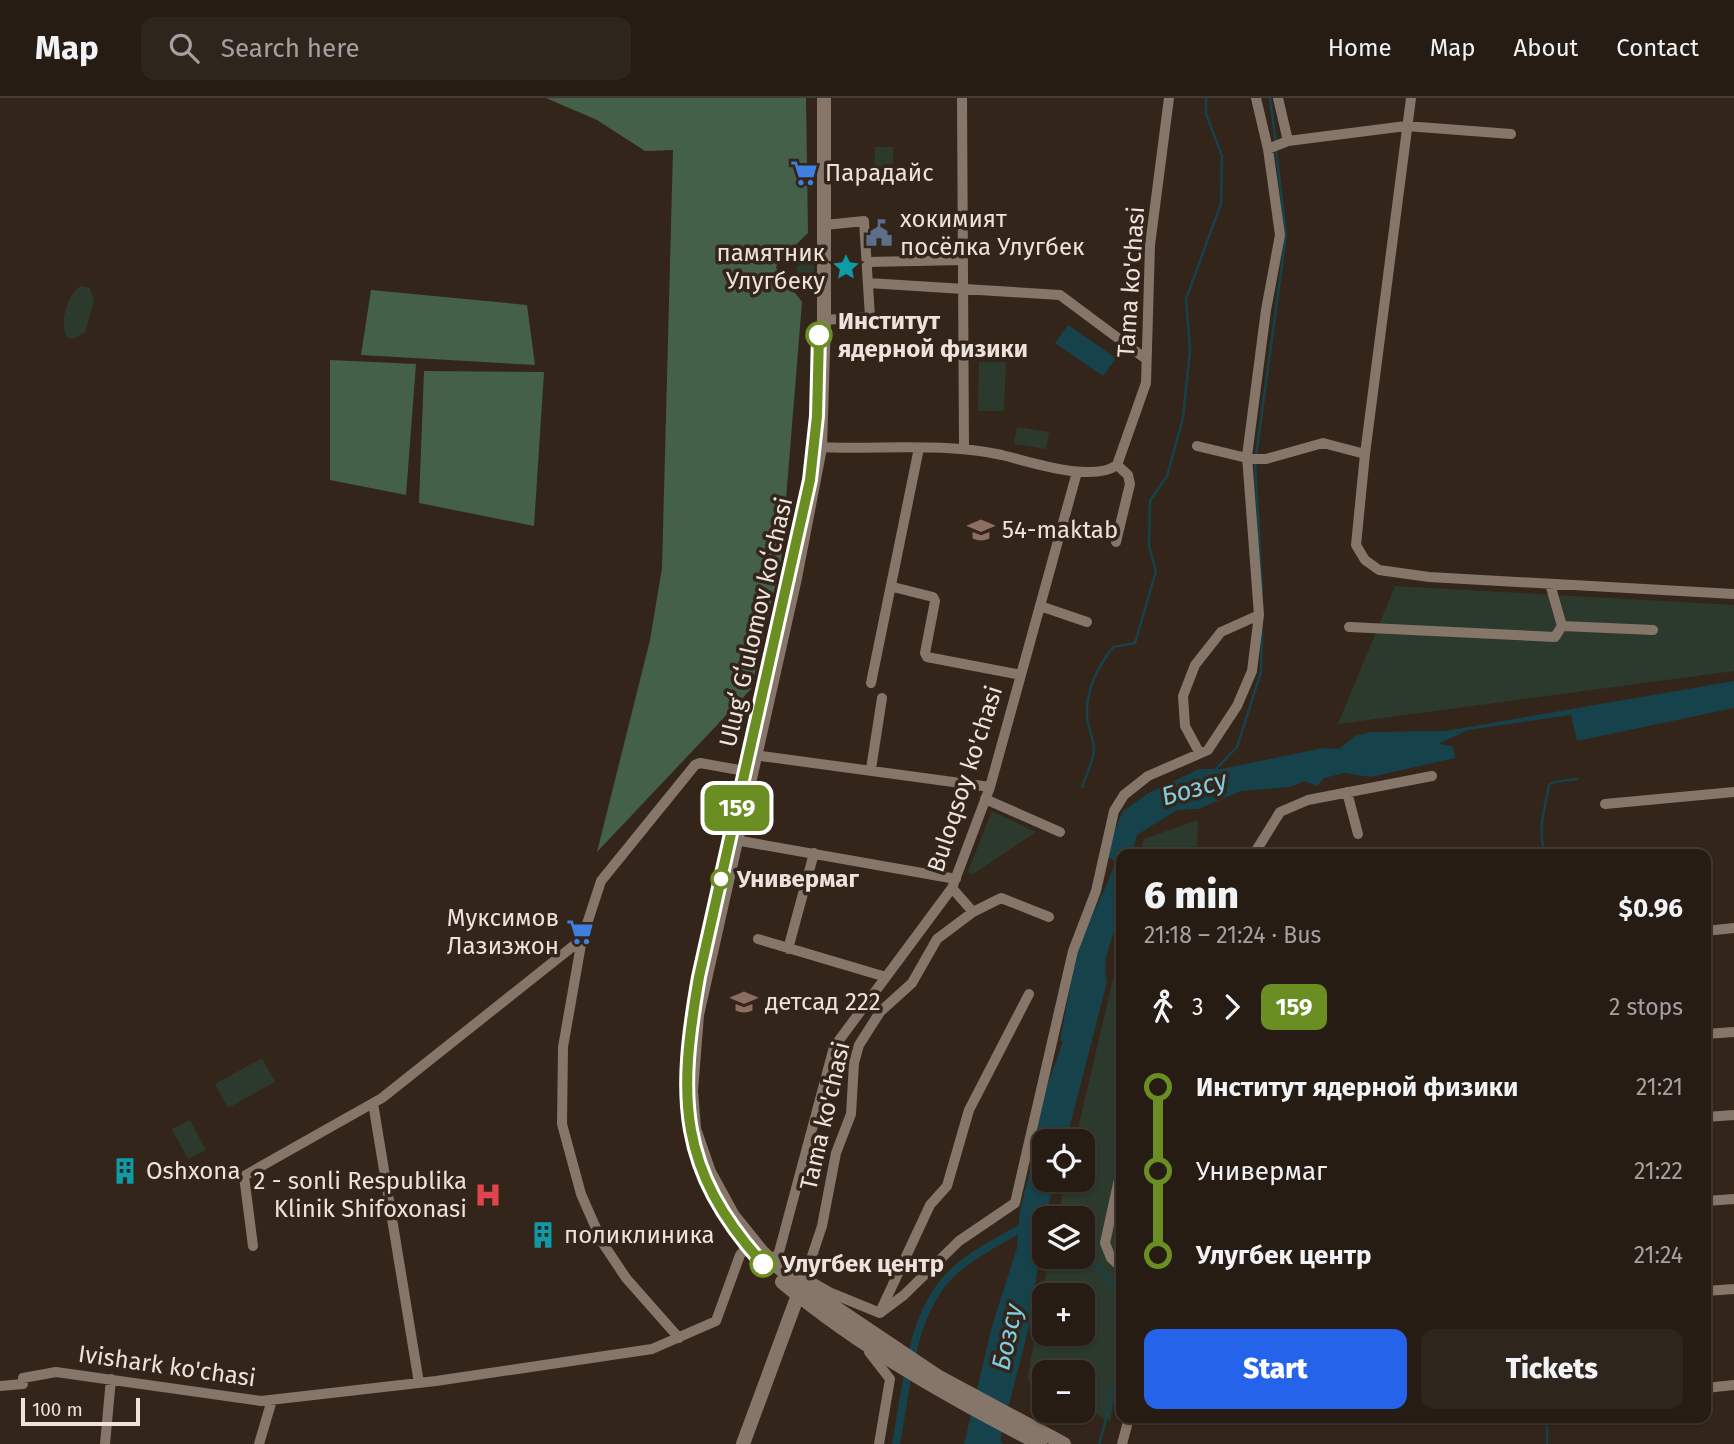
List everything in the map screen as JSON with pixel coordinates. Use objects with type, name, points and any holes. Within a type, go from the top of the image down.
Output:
[{"type":"main road","name":"Ulugʻ Gʻulomov koʻchasi","points":[[750,1243],[702,1158],[694,1129],[691,1091],[697,1015],[801,552],[817,448],[824,320],[822,98]]},
{"type":"main road","name":"Ulugʻ Gʻulomov koʻchasi","points":[[822,98],[817,448],[791,578],[699,977],[687,1091],[689,1130],[697,1160],[720,1205],[770,1266],[893,1355]]},
{"type":"main road","name":"Ulugʻ Gʻulomov koʻchasi","points":[[801,1286],[821,1313],[857,1338],[893,1355]]},
{"type":"main road","points":[[743,1444],[801,1286]]},
{"type":"main road","points":[[785,1326],[800,1314],[821,1313]]},
{"type":"main road","points":[[893,1355],[936,1382],[1021,1428],[1064,1444]]},
{"type":"main road","points":[[1021,1428],[1040,1444]]},
{"type":"street","points":[[962,98],[964,447]]},
{"type":"street","name":"Tama ko'chasi","points":[[1117,465],[1146,383],[1150,245],[1169,98]]},
{"type":"street","points":[[880,1313],[904,1296],[959,1241],[1015,1203],[1073,951],[1096,891],[1114,811],[1124,795],[1148,776],[1208,750],[1237,706],[1252,671],[1259,615],[1249,457],[1266,310],[1280,235],[1267,148],[1256,98]]},
{"type":"street","points":[[1278,98],[1285,142]]},
{"type":"street","points":[[1411,98],[1364,454],[1356,545],[1365,560],[1379,570],[1429,577],[1734,594]]},
{"type":"street","points":[[1267,148],[1285,142],[1406,126],[1511,134]]},
{"type":"street","points":[[824,320],[870,317],[864,220],[825,225]]},
{"type":"street","points":[[868,262],[963,260]]},
{"type":"street","points":[[868,283],[1060,295],[1146,359]]},
{"type":"street","points":[[1197,446],[1266,458],[1323,443],[1364,454]]},
{"type":"street","points":[[817,448],[964,447],[1077,472],[1108,471],[1117,465],[1128,475],[1130,484],[1116,542]]},
{"type":"street","points":[[871,683],[893,587],[919,448]]},
{"type":"street","name":"Buloqsoy ko'chasi","points":[[770,1266],[779,1252],[834,1047],[954,884],[990,787],[1077,472]]},
{"type":"street","points":[[1349,627],[1555,637],[1562,626],[1550,584]]},
{"type":"street","points":[[893,587],[933,597],[935,601],[925,653],[927,657],[1021,676]]},
{"type":"street","points":[[1040,606],[1087,621]]},
{"type":"street","points":[[1199,752],[1185,726],[1183,696],[1195,665],[1221,632],[1259,615]]},
{"type":"street","points":[[1562,626],[1653,630]]},
{"type":"street","points":[[871,769],[882,698]]},
{"type":"street","points":[[754,755],[990,787]]},
{"type":"street","points":[[679,1338],[626,1278],[602,1241],[581,1194],[562,1124],[563,1047],[582,939],[601,881],[695,765],[700,763],[746,771]]},
{"type":"street","points":[[1257,849],[1280,812],[1308,800],[1432,776]]},
{"type":"street","points":[[1347,792],[1358,834]]},
{"type":"street","points":[[1605,804],[1734,792]]},
{"type":"street","points":[[985,799],[1060,832]]},
{"type":"street","points":[[735,840],[814,853],[954,884],[973,912]]},
{"type":"street","points":[[788,949],[814,853]]},
{"type":"street","name":"Tama ko'chasi","points":[[801,1286],[821,1226],[836,1153],[851,1114],[854,1063],[859,1045],[880,1012],[912,984],[937,939],[973,912],[1001,898],[1049,917]]},
{"type":"street","points":[[1711,931],[1734,929]]},
{"type":"street","points":[[253,1246],[244,1176],[373,1103],[582,939]]},
{"type":"street","points":[[758,939],[886,977]]},
{"type":"street","points":[[880,1313],[930,1205],[947,1186],[969,1110],[1029,994]]},
{"type":"street","points":[[1711,1034],[1734,1032]]},
{"type":"street","points":[[373,1103],[419,1382]]},
{"type":"street","points":[[1711,1117],[1734,1115]]},
{"type":"street","points":[[1116,1193],[1105,1243],[1111,1258],[1116,1263]]},
{"type":"street","points":[[1711,1201],[1734,1199]]},
{"type":"street","name":"Ivishark ko'chasi","points":[[0,1387],[23,1384],[23,1378],[55,1372],[261,1401],[652,1349],[716,1321],[740,1255],[750,1243]]},
{"type":"street","points":[[801,1286],[831,1293],[880,1313]]},
{"type":"street","points":[[1711,1291],[1734,1289]]},
{"type":"street","points":[[857,1338],[888,1373],[890,1379],[879,1444]]},
{"type":"street","points":[[104,1444],[111,1379]]},
{"type":"street","points":[[1711,1387],[1734,1385]]},
{"type":"street","points":[[259,1444],[272,1400]]},
{"type":"street","points":[[1122,1444],[1128,1423]]},
{"type":"green space","points":[[546,98],[806,98],[808,233],[778,262],[776,268],[802,302],[781,561],[751,689],[597,852],[650,640],[662,568],[673,150],[645,151],[597,120]]},
{"type":"green space","points":[[875,147],[893,147],[893,175],[874,175]]},
{"type":"green space","points":[[808,258],[814,258],[814,282],[798,272],[796,267]]},
{"type":"green space","points":[[81,286],[90,288],[94,301],[85,333],[72,339],[67,337],[64,317],[68,302]]},
{"type":"green space","points":[[371,290],[527,305],[535,365],[361,355]]},
{"type":"green space","points":[[330,360],[416,364],[406,495],[330,480]]},
{"type":"green space","points":[[979,362],[1006,362],[1004,411],[978,411]]},
{"type":"green space","points":[[424,371],[544,372],[534,526],[419,503]]},
{"type":"green space","points":[[1017,427],[1049,432],[1046,449],[1014,444]]},
{"type":"green space","points":[[1395,586],[1734,605],[1734,671],[1338,724]]},
{"type":"green space","points":[[992,811],[1036,832],[972,875],[968,871]]},
{"type":"green space","points":[[1198,820],[1197,849],[1141,849],[1144,839]]},
{"type":"green space","points":[[1116,967],[1116,1390],[1110,1421],[1095,1414],[1095,1360],[1032,1360],[1032,1382],[1027,1380],[1033,1346],[1095,1346],[1095,1283],[1044,1283],[1047,1269],[1095,1269],[1095,1206],[1060,1206],[1063,1192],[1095,1192],[1095,1129],[1078,1129]]},
{"type":"green space","points":[[262,1058],[275,1082],[228,1108],[215,1084]]},
{"type":"green space","points":[[190,1120],[206,1150],[188,1159],[172,1129]]},
{"type":"water","points":[[1068,325],[1116,358],[1103,376],[1055,343]]},
{"type":"water","name":"Бозсу","points":[[1734,681],[1734,708],[1577,741],[1571,715],[1468,730],[1438,744],[1453,746],[1455,758],[1371,777],[1344,773],[1324,778],[1317,786],[1305,781],[1290,787],[1241,791],[1198,809],[1177,810],[1137,835],[1133,849],[1116,849],[1116,927],[1107,954],[1107,982],[1069,1129],[1035,1129],[1043,1096],[1063,1041],[1060,1040],[1082,940],[1115,862],[1108,856],[1112,836],[1123,811],[1147,794],[1199,769],[1221,769],[1323,748],[1339,749],[1355,736],[1371,732],[1445,731]]},
{"type":"water","name":"Бозсу","points":[[1032,1163],[1032,1192],[1052,1192],[1048,1206],[1032,1206],[1032,1269],[1037,1269],[1035,1283],[1032,1283],[1030,1323],[1000,1440],[1003,1444],[964,1444],[992,1326],[1017,1248],[1020,1210]]},
{"type":"waterway","points":[[1082,787],[1094,750],[1087,713],[1089,693],[1113,647],[1135,643],[1156,571],[1149,546],[1150,501],[1167,476],[1183,418],[1190,350],[1186,299],[1221,204],[1222,156],[1206,114],[1206,98]]},
{"type":"waterway","points":[[1270,98],[1276,143]]},
{"type":"waterway","points":[[1256,456],[1286,235],[1276,150]]},
{"type":"waterway","points":[[1255,462],[1262,592]]},
{"type":"waterway","points":[[1214,771],[1237,747],[1261,672],[1262,630]]},
{"type":"waterway","points":[[1545,849],[1542,830],[1549,785],[1577,779]]},
{"type":"waterway","points":[[896,1444],[918,1331],[938,1290],[952,1273],[969,1259],[1028,1224]]},
{"type":"waterway","points":[[1095,1266],[1112,1287],[1116,1301]]},
{"type":"waterway","points":[[1099,1444],[1116,1373]]},
{"type":"waterway","points":[[1547,1423],[1547,1444]]},
{"type":"bus line","name":"159","points":[[763,1264],[728,1219],[697,1160],[689,1130],[688,1052],[699,977],[791,578],[810,480],[817,416],[819,335]]},
{"type":"place","name":"Парадайс","points":[[804,173]]},
{"type":"place","name":"хокимият посёлка Улугбек","points":[[879,233]]},
{"type":"place","name":"памятник Улугбеку","points":[[846,267]]},
{"type":"place","name":"Институт ядерной физики","points":[[819,335]]},
{"type":"place","name":"54-maktab","points":[[981,530]]},
{"type":"place","name":"Универмаг","points":[[721,879]]},
{"type":"place","name":"Муксимов Лазизжон","points":[[580,932]]},
{"type":"place","name":"детсад 222","points":[[744,1002]]},
{"type":"place","name":"Oshxona","points":[[125,1171]]},
{"type":"place","name":"2 - sonli Respublika Klinik Shifoxonasi","points":[[488,1195]]},
{"type":"place","name":"поликлиника","points":[[543,1235]]},
{"type":"place","name":"Улугбек центр","points":[[763,1264]]}]
